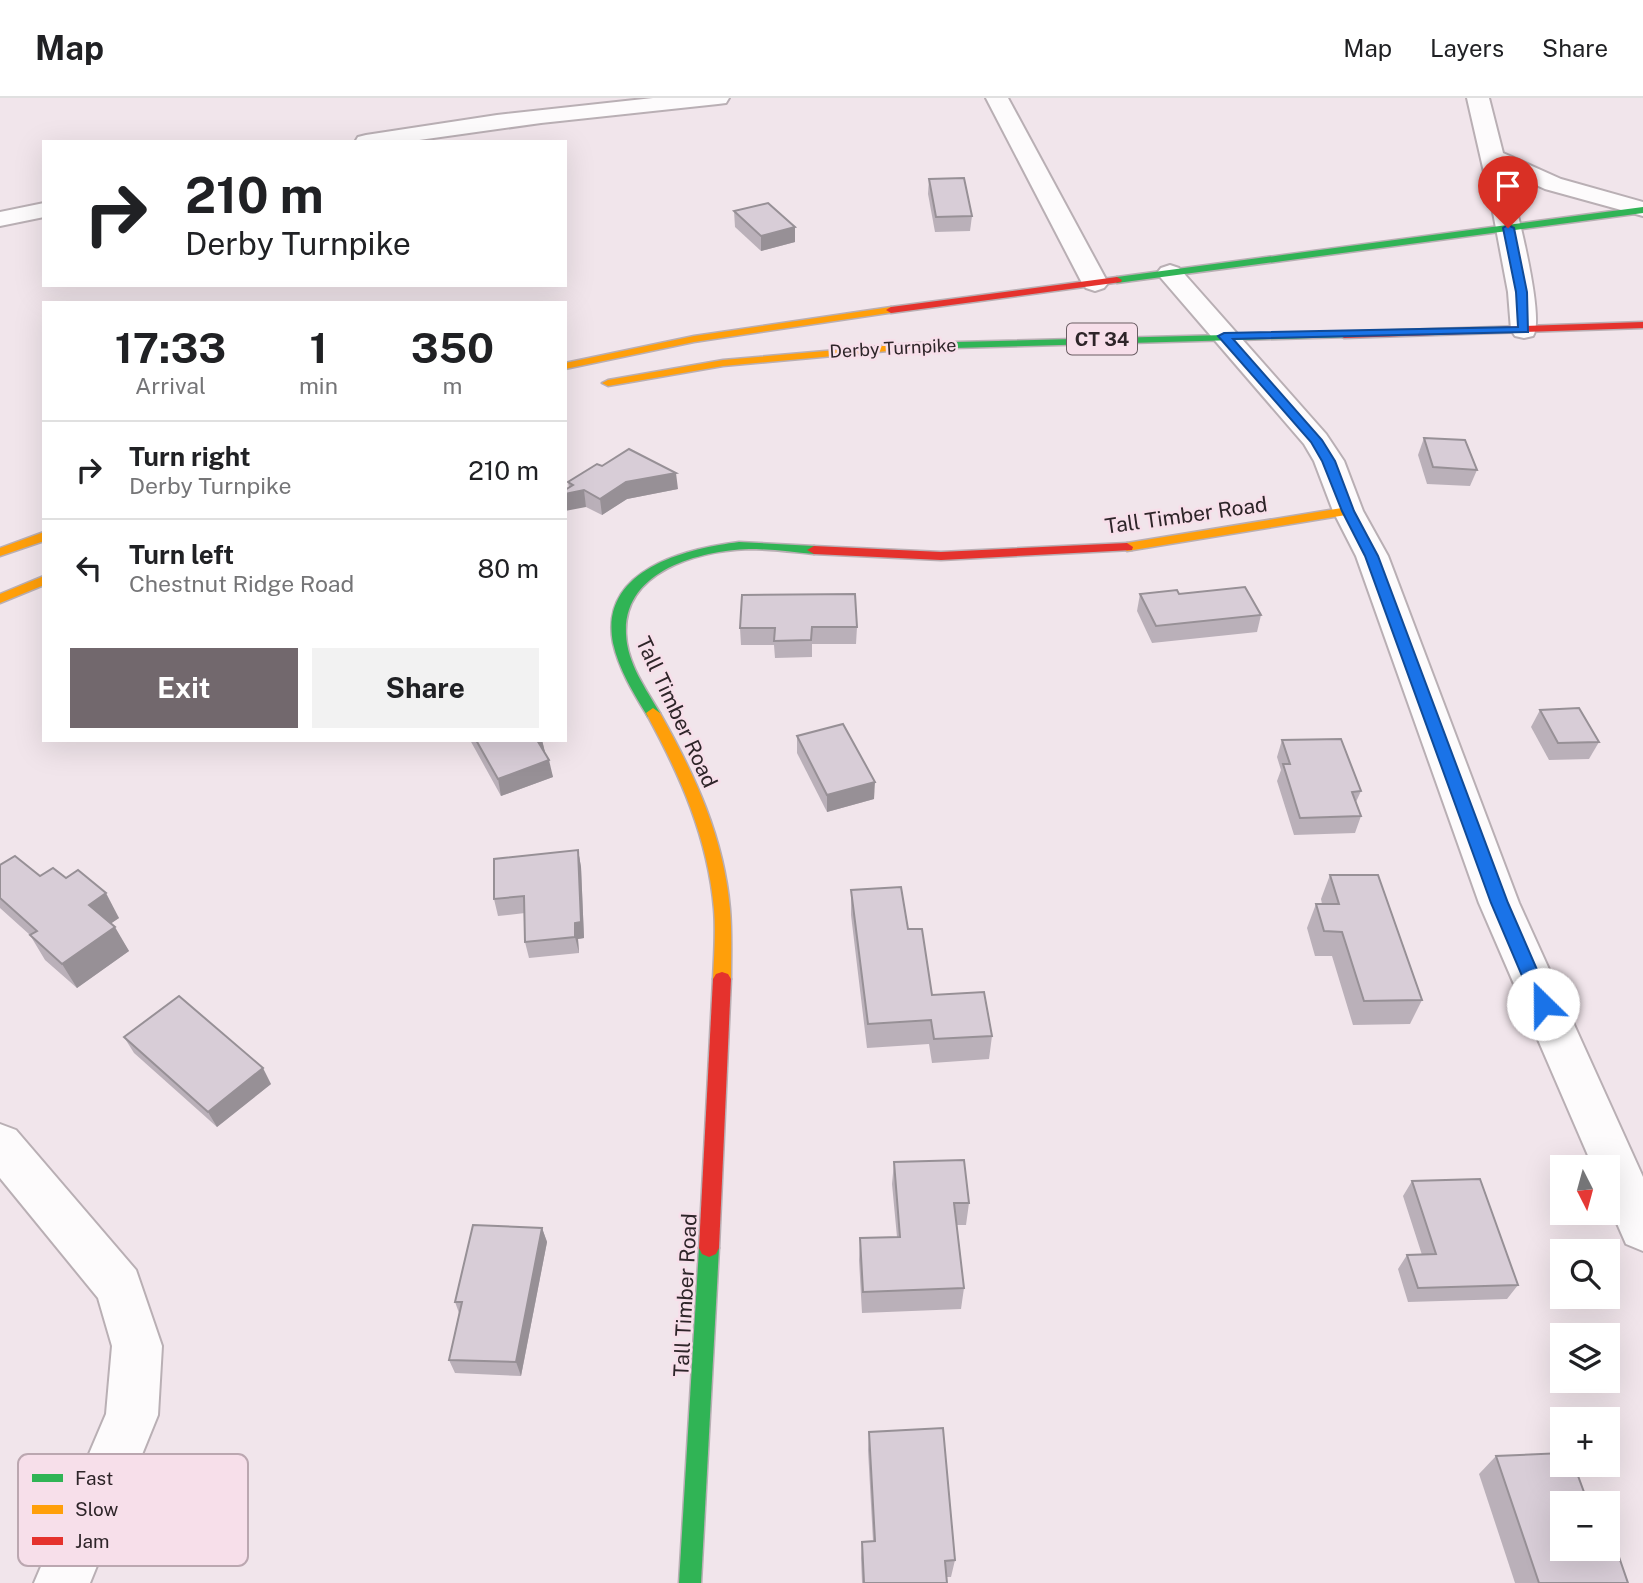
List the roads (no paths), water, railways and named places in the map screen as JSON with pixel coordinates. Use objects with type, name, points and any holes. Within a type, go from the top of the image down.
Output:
[{"type":"main road","name":"Derby Turnpike","points":[[567,366],[694,339],[780,325],[1643,209]]},
{"type":"main road","name":"Derby Turnpike","points":[[592,387],[691,368],[801,354],[968,343],[1643,325]]},
{"type":"main road","name":"Tall Timber Road","points":[[690,1583],[720,1056],[721,898],[706,827],[684,768],[657,723],[619,643],[618,619],[629,594],[646,575],[679,559],[709,549],[741,546],[941,556],[1140,546],[1348,511]]},
{"type":"main road","points":[[0,552],[42,537]]},
{"type":"main road","points":[[0,599],[42,581]]},
{"type":"street","points":[[379,140],[506,121],[718,98]]},
{"type":"street","points":[[997,98],[1095,284]]},
{"type":"street","points":[[1478,98],[1521,292],[1524,330]]},
{"type":"street","points":[[1492,157],[1553,184],[1643,209]]},
{"type":"street","points":[[0,219],[42,210]]},
{"type":"street","points":[[1170,273],[1316,440],[1329,461],[1348,511],[1372,556],[1499,903],[1643,1229]]},
{"type":"street","points":[[0,1143],[119,1286],[137,1346],[132,1415],[116,1454]]},
{"type":"street","points":[[61,1583],[68,1566]]}]
